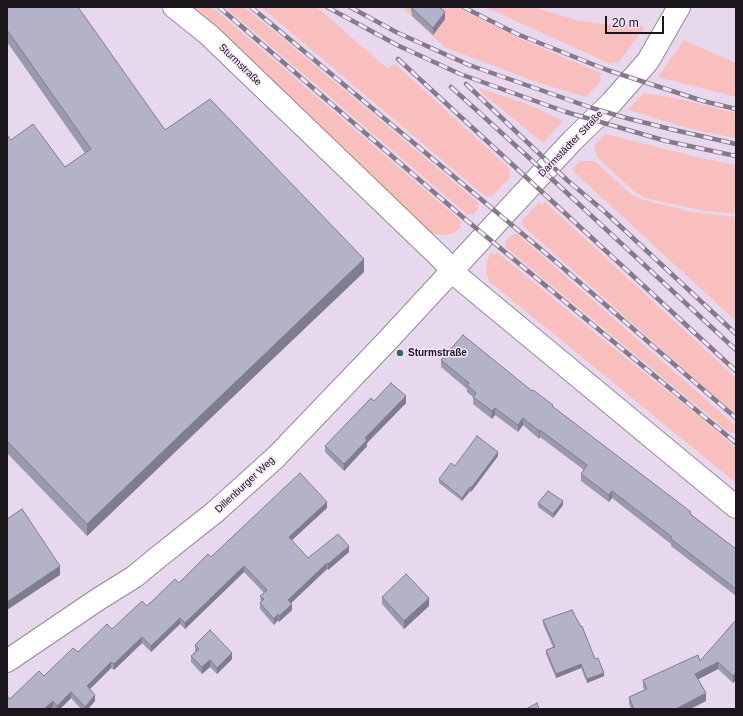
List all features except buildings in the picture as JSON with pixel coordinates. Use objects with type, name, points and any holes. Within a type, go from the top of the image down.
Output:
[{"type":"street","name":"Sturmstraße","points":[[174,7],[214,40],[436,254],[451,271],[736,507]]},
{"type":"street","name":"Darmstädter Straße","points":[[451,271],[572,141],[612,102],[648,62],[678,7]]},
{"type":"street","name":"Dillenburger Weg","points":[[7,661],[97,600],[134,577],[215,512],[276,457],[451,271]]},
{"type":"shaded area","points":[[187,7],[212,7],[462,222],[459,224],[461,227],[454,233],[445,235],[425,232]]},
{"type":"shaded area","points":[[225,7],[244,7],[479,203],[477,206],[479,208],[473,215],[471,213],[468,215]]},
{"type":"shaded area","points":[[261,7],[315,7],[320,10],[388,69],[394,63],[511,170],[508,173],[511,176],[491,197],[488,195],[486,197]]},
{"type":"shaded area","points":[[402,7],[456,7],[516,37],[603,74],[599,78],[602,80],[586,97],[539,83],[444,47]]},
{"type":"shaded area","points":[[485,7],[533,7],[580,21],[604,24],[626,23],[645,27],[618,63],[614,62],[611,64]]},
{"type":"shaded area","points":[[684,40],[736,63],[736,97],[658,77]]},
{"type":"shaded area","points":[[479,88],[527,104],[563,121],[543,143],[481,92]]},
{"type":"shaded area","points":[[644,93],[675,98],[736,113],[736,138],[695,130],[628,110]]},
{"type":"shaded area","points":[[605,134],[701,158],[736,165],[736,214],[705,211],[645,198],[635,192],[597,157],[594,146]]},
{"type":"shaded area","points":[[580,161],[594,161],[632,195],[644,200],[692,212],[736,217],[736,321],[574,172],[572,169]]},
{"type":"shaded area","points":[[539,202],[542,205],[545,202],[736,378],[736,415],[523,226],[521,222]]},
{"type":"shaded area","points":[[516,233],[736,426],[736,433],[730,433],[504,246],[506,244],[505,242],[511,235],[513,236]]},
{"type":"shaded area","points":[[491,252],[495,255],[497,252],[736,448],[736,483],[490,282],[486,273],[487,262]]},
{"type":"railway","points":[[219,7],[465,219],[736,443]]},
{"type":"railway","points":[[251,7],[555,261],[736,418]]},
{"type":"railway","points":[[327,7],[397,45],[460,74],[566,112],[666,141],[736,156]]},
{"type":"railway","points":[[350,7],[398,33],[469,65],[592,108],[626,118],[736,144]]},
{"type":"railway","points":[[463,7],[517,34],[607,70],[703,101],[736,109]]},
{"type":"railway","points":[[398,59],[736,371]]},
{"type":"railway","points":[[466,84],[567,180],[605,212],[736,334]]},
{"type":"railway","points":[[451,87],[736,350]]},
{"type":"place","name":"Sturmstraße","points":[[400,353]]}]
